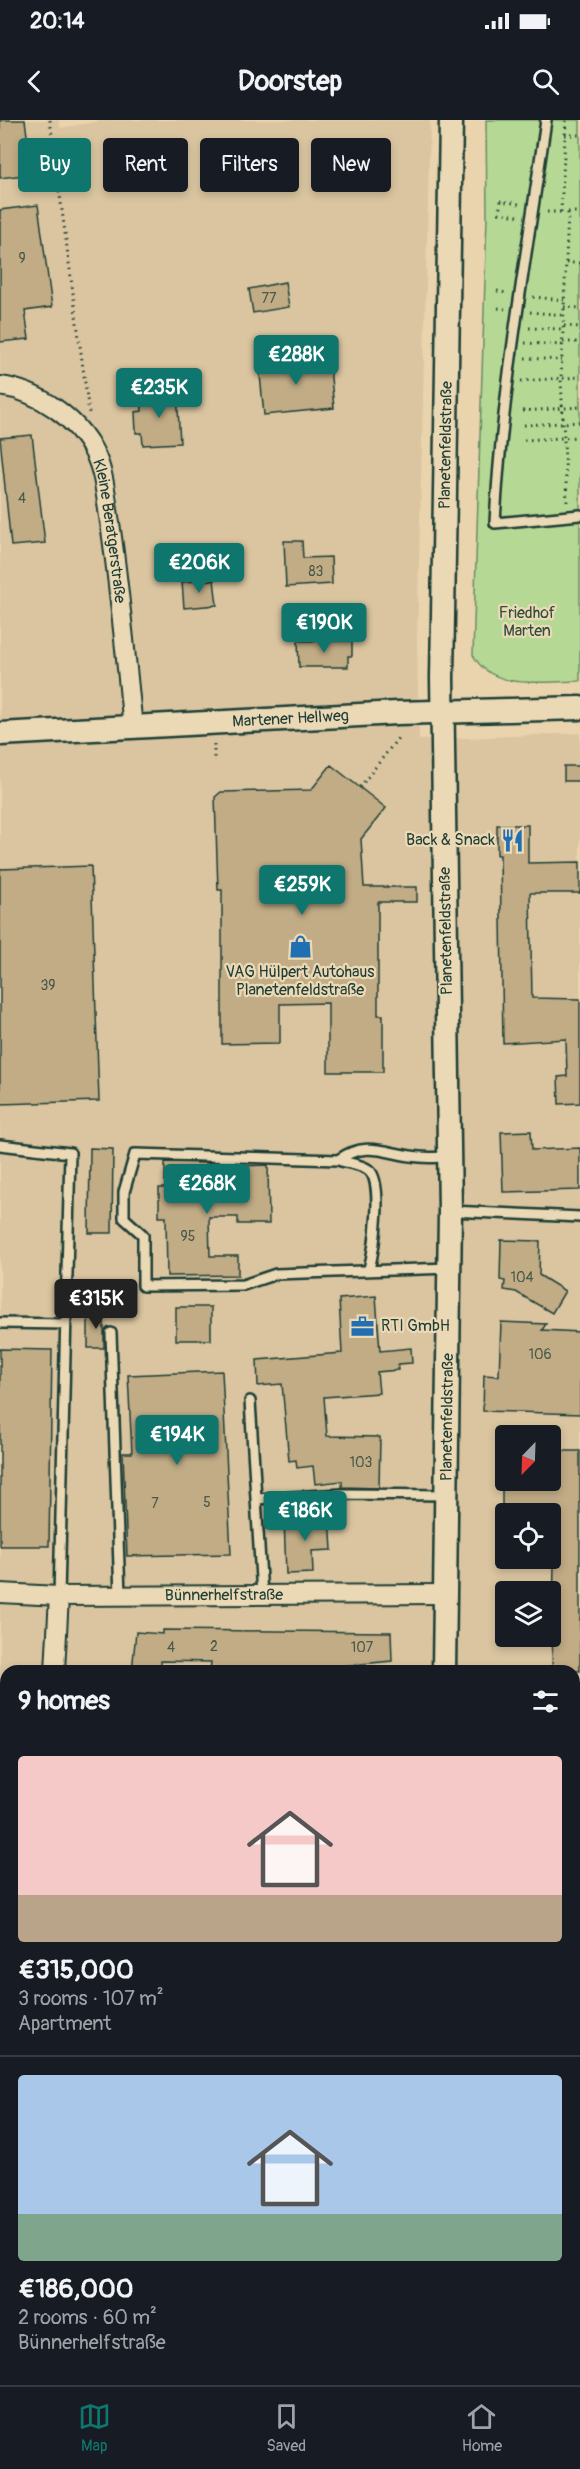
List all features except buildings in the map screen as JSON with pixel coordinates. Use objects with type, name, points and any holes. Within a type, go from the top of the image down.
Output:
[{"type":"street","name":"Planetenfeldstraße","points":[[444,1665],[450,1211],[443,713],[444,469],[451,275],[451,120]]},
{"type":"street","name":"Kleine Beratgerstraße","points":[[0,386],[33,396],[54,407],[82,434],[94,452],[101,471],[113,543],[133,728]]},
{"type":"street","name":"Martener Hellweg","points":[[0,734],[580,708]]},
{"type":"street","name":"Bünnerhelfstraße","points":[[0,1593],[59,1596],[446,1594]]},
{"type":"street","points":[[55,1665],[59,1596]]},
{"type":"lane","points":[[546,120],[507,381],[499,450],[495,523],[580,515]]},
{"type":"lane","points":[[0,1145],[70,1153],[59,1596]]},
{"type":"lane","points":[[338,1160],[352,1150],[381,1149],[419,1157],[449,1157]]},
{"type":"lane","points":[[369,1269],[376,1243],[375,1177],[367,1168],[338,1160],[135,1154],[124,1192],[124,1218],[143,1235],[143,1286],[243,1285],[276,1274],[450,1268]]},
{"type":"lane","points":[[450,1211],[580,1217]]},
{"type":"lane","points":[[0,1323],[66,1324]]},
{"type":"lane","points":[[111,1333],[120,1596]]},
{"type":"lane","points":[[250,1401],[262,1595]]},
{"type":"lane","points":[[256,1499],[343,1494],[448,1495]]},
{"type":"path","points":[[50,120],[89,401]]},
{"type":"path","points":[[561,212],[566,120]]},
{"type":"path","points":[[565,135],[580,135]]},
{"type":"path","points":[[533,212],[501,201],[499,213],[580,212]]},
{"type":"path","points":[[567,516],[561,379],[568,212]]},
{"type":"path","points":[[566,263],[580,263]]},
{"type":"path","points":[[519,295],[564,300]]},
{"type":"path","points":[[564,307],[580,308]]},
{"type":"path","points":[[517,311],[564,315]]},
{"type":"path","points":[[515,327],[580,327]]},
{"type":"path","points":[[513,341],[580,342]]},
{"type":"path","points":[[510,358],[562,360]]},
{"type":"path","points":[[507,381],[580,377]]},
{"type":"path","points":[[523,411],[580,407]]},
{"type":"path","points":[[524,425],[580,422]]},
{"type":"path","points":[[524,440],[580,437]]},
{"type":"path","points":[[360,787],[398,738]]},
{"type":"path","points":[[214,744],[214,758]]},
{"type":"shaded area","points":[[0,120],[58,120],[61,128],[105,120],[430,120],[417,640],[419,740],[580,733],[580,1665],[0,1665]]},
{"type":"green space","name":"Friedhof Marten","points":[[486,120],[580,120],[580,681],[536,683],[506,679],[493,675],[482,667],[473,655],[487,217]]},
{"type":"place","name":"Back & Snack","points":[[513,840]]},
{"type":"place","name":"VAG Hülpert Autohaus Planetenfeldstraße","points":[[300,947]]},
{"type":"place","name":"RTI GmbH","points":[[363,1326]]}]
